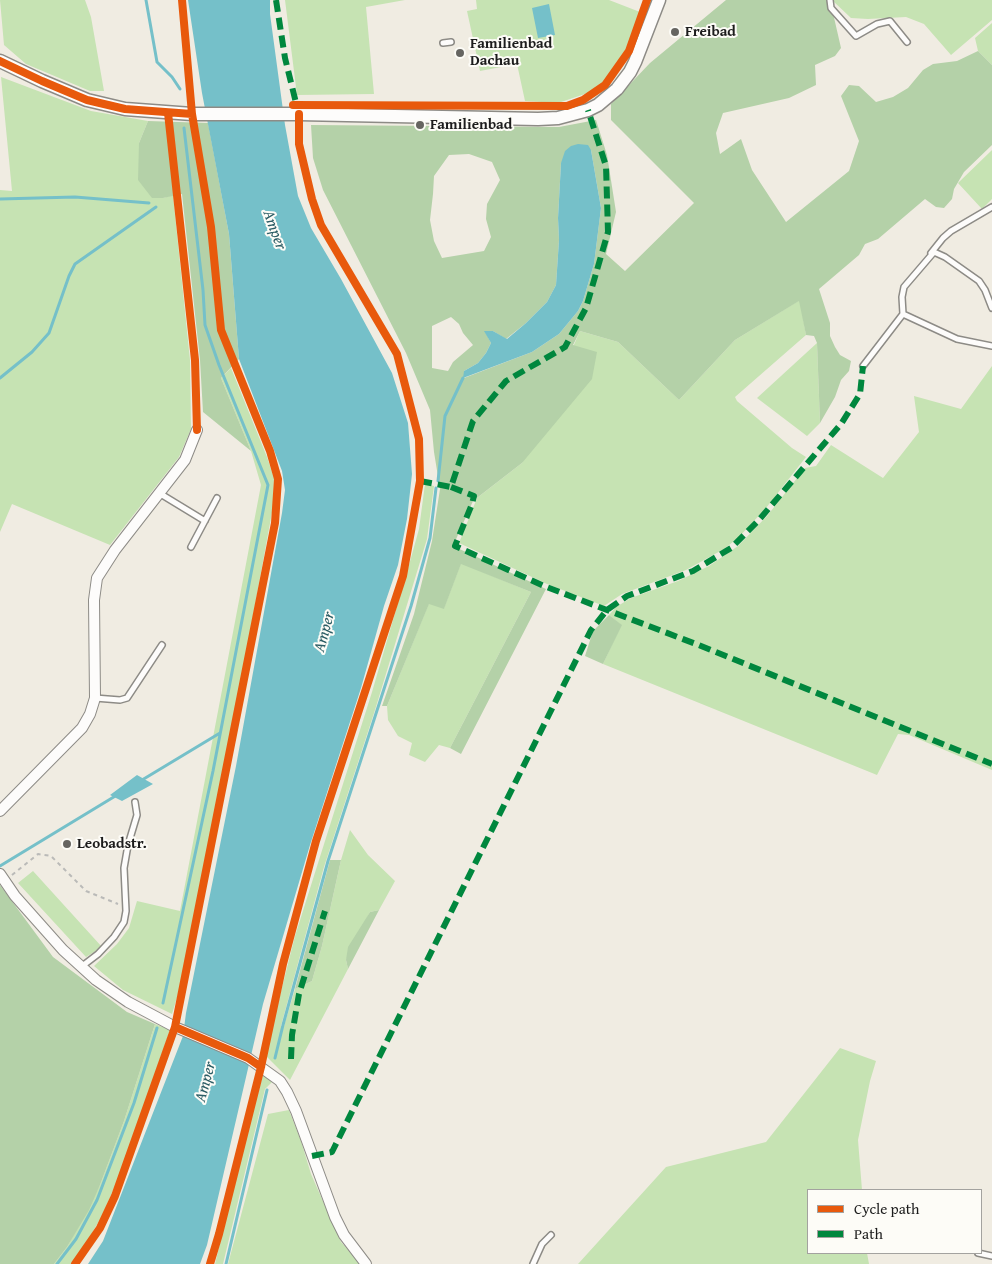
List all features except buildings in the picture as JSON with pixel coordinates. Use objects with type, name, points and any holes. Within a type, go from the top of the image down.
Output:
[{"type":"street","points":[[0,61],[87,100],[125,109],[197,114],[545,119],[583,112],[598,105],[613,94],[630,72],[660,0]]},
{"type":"street","points":[[0,811],[82,728],[90,714],[95,698],[94,600],[97,578],[114,550],[185,460],[197,430]]},
{"type":"street","points":[[0,874],[16,896],[64,950],[96,980],[128,1002],[175,1027],[248,1058],[280,1081],[288,1092],[296,1111],[335,1217],[344,1235],[366,1264]]},
{"type":"lane","points":[[830,0],[831,8],[856,36],[877,24],[890,21],[907,42]]},
{"type":"lane","points":[[444,43],[451,42]]},
{"type":"lane","points":[[863,366],[903,314],[902,297],[904,287],[937,244],[952,231],[992,207]]},
{"type":"lane","points":[[931,254],[937,252],[979,281],[985,290],[992,308]]},
{"type":"lane","points":[[903,314],[957,339],[992,346]]},
{"type":"lane","points":[[159,493],[205,521]]},
{"type":"lane","points":[[191,547],[217,498]]},
{"type":"lane","points":[[95,698],[120,700],[127,698],[162,645]]},
{"type":"lane","points":[[81,967],[114,938],[124,922],[124,868],[136,815],[135,802]]},
{"type":"lane","points":[[533,1264],[542,1244],[552,1235]]},
{"type":"path","points":[[12,874],[38,854],[51,856],[86,891],[125,907]]},
{"type":"path","points":[[75,1264],[100,1228],[115,1196],[175,1027]]},
{"type":"green space","points":[[0,0],[85,0],[91,17],[104,91],[90,91],[26,64],[4,45]]},
{"type":"green space","points":[[285,0],[405,0],[366,7],[374,94],[297,95]]},
{"type":"green space","points":[[476,0],[609,0],[640,12],[624,55],[606,80],[594,91],[558,103],[525,101],[517,64],[480,71],[467,11],[477,9]]},
{"type":"green space","points":[[726,0],[830,0],[841,48],[835,56],[815,65],[816,85],[789,98],[723,113],[716,133],[720,154],[741,139],[752,170],[786,222],[849,171],[859,141],[841,96],[849,85],[859,86],[876,102],[893,97],[908,88],[923,70],[933,64],[957,61],[978,51],[992,65],[992,145],[964,172],[954,189],[952,199],[944,208],[936,207],[925,199],[878,239],[865,244],[859,255],[819,289],[830,323],[830,336],[840,355],[851,361],[849,371],[841,380],[835,397],[820,423],[817,343],[814,336],[806,335],[799,301],[735,340],[679,400],[618,342],[580,331],[573,345],[597,352],[592,379],[522,463],[473,501],[453,546],[546,589],[461,754],[450,748],[531,592],[461,564],[444,609],[429,604],[387,706],[382,706],[414,614],[432,541],[440,489],[430,410],[406,353],[323,190],[313,158],[311,125],[559,127],[596,120],[607,155],[616,212],[606,254],[625,271],[694,203],[611,120],[611,104],[650,63]],"holes":[[[591,150],[601,208],[594,264],[583,301],[578,311],[559,334],[532,352],[464,378],[464,371],[478,363],[491,343],[485,331],[493,331],[506,339],[526,323],[547,302],[556,285],[561,163]],[[469,154],[492,162],[500,180],[487,204],[486,219],[491,237],[484,251],[442,258],[434,241],[430,220],[434,176],[449,155]],[[451,317],[459,324],[463,333],[473,345],[453,362],[448,371],[432,368],[432,326]]]},
{"type":"green space","points":[[834,0],[992,0],[992,20],[951,55],[924,24],[906,17],[851,18]]},
{"type":"green space","points":[[992,23],[992,65],[978,51],[975,38]]},
{"type":"green space","points":[[1,77],[91,111],[148,121],[139,143],[163,198],[173,195],[190,360],[191,429],[179,457],[110,545],[12,504],[0,532],[0,190],[12,191]]},
{"type":"green space","points":[[148,121],[208,123],[229,234],[239,359],[221,378],[251,451],[203,412],[200,360],[182,194],[152,198],[138,180],[139,143]]},
{"type":"green space","points":[[992,150],[992,199],[982,209],[958,183]]},
{"type":"green space","points":[[800,300],[806,335],[735,397],[737,401],[792,448],[806,457],[766,508],[739,537],[724,549],[686,570],[622,594],[604,606],[547,584],[459,543],[477,498],[522,463],[580,331],[618,342],[679,400],[735,340]]},
{"type":"green space","points":[[817,343],[820,423],[807,436],[757,398]]},
{"type":"green space","points":[[992,366],[992,770],[909,735],[898,734],[877,775],[603,664],[621,625],[609,615],[616,607],[631,598],[678,581],[709,566],[738,546],[767,516],[805,468],[816,466],[831,445],[883,478],[919,432],[914,396],[961,409]]},
{"type":"green space","points":[[231,368],[274,478],[273,507],[179,991],[172,1014],[123,990],[94,966],[117,944],[129,928],[137,901],[180,911],[261,485],[251,451],[221,378]]},
{"type":"green space","points":[[425,484],[434,486],[427,539],[375,710],[324,867],[281,1026],[284,1026],[295,989],[312,981],[350,830],[368,855],[395,881],[379,910],[370,912],[346,960],[348,969],[290,1080],[266,1056],[273,1023],[295,936],[372,692],[409,565],[419,529]]},
{"type":"green space","points":[[461,563],[531,592],[450,748],[439,745],[425,762],[409,755],[412,743],[398,736],[388,720],[387,706],[429,603],[444,608]]},
{"type":"green space","points":[[609,615],[622,625],[603,664],[585,656],[593,631]]},
{"type":"green space","points":[[330,860],[341,860],[322,946],[312,981],[295,989]]},
{"type":"green space","points":[[33,871],[102,947],[86,957],[18,883]]},
{"type":"green space","points":[[0,885],[53,957],[127,1012],[155,1024],[124,1121],[100,1185],[89,1210],[67,1247],[54,1264],[0,1264]]},
{"type":"green space","points":[[379,910],[348,969],[346,960],[348,947],[370,912]]},
{"type":"green space","points":[[155,1024],[170,1030],[121,1172],[102,1216],[79,1255],[71,1264],[54,1264],[67,1247],[100,1185],[124,1121]]},
{"type":"green space","points":[[840,1048],[876,1061],[858,1140],[862,1189],[807,1189],[807,1254],[867,1254],[869,1264],[578,1264],[666,1167],[766,1142]]},
{"type":"green space","points":[[263,1075],[272,1082],[265,1089],[223,1264],[215,1264],[245,1139]]},
{"type":"green space","points":[[289,1110],[311,1174],[341,1242],[361,1264],[228,1264],[268,1114]]},
{"type":"water","name":"Amper","points":[[188,0],[270,0],[270,14],[285,125],[298,196],[311,228],[392,373],[408,423],[412,474],[407,519],[398,565],[384,606],[361,688],[310,845],[263,1004],[207,1245],[200,1264],[88,1264],[103,1241],[183,1036],[236,766],[285,490],[282,471],[239,359],[229,234],[202,93]]},
{"type":"water","points":[[549,4],[555,35],[538,38],[532,8]]},
{"type":"water","points":[[578,144],[588,145],[591,150],[601,208],[594,264],[583,301],[578,311],[559,334],[532,352],[463,378],[464,371],[478,363],[491,343],[484,331],[493,331],[507,339],[547,302],[556,285],[561,163],[565,151],[571,146]]},
{"type":"water","points":[[137,775],[153,784],[122,801],[110,795]]},
{"type":"waterway","points":[[146,0],[157,62],[172,77],[180,89]]},
{"type":"waterway","points":[[163,1003],[213,771],[268,485],[219,365],[205,325],[203,290],[184,128]]},
{"type":"waterway","points":[[0,199],[75,197],[149,203]]},
{"type":"waterway","points":[[0,378],[32,352],[49,333],[75,264],[156,207]]},
{"type":"waterway","points":[[438,481],[445,416],[463,378]]},
{"type":"waterway","points":[[275,1058],[328,861],[411,606],[430,538],[436,488]]},
{"type":"waterway","points":[[142,780],[220,733]]},
{"type":"waterway","points":[[0,866],[117,795]]},
{"type":"waterway","points":[[57,1264],[76,1239],[97,1200],[134,1103],[157,1028]]},
{"type":"waterway","points":[[226,1264],[267,1090]]},
{"type":"marked path","points":[[276,0],[285,58],[297,107]]},
{"type":"marked path","points":[[420,481],[451,487],[473,421],[506,381],[565,347],[586,308],[608,232],[606,166],[588,110]]},
{"type":"marked path","points":[[312,1156],[332,1152],[591,630],[607,610],[627,596],[693,571],[731,548],[758,521],[841,424],[860,394],[863,366]]},
{"type":"marked path","points":[[451,487],[474,496],[455,546],[544,586],[696,644],[992,764]]},
{"type":"marked path","points":[[291,1059],[292,1035],[299,994],[325,911]]},
{"type":"cycle path","points":[[75,1264],[100,1228],[115,1196],[175,1027],[275,523],[278,479],[270,451],[221,330],[211,227],[192,114],[182,0]]},
{"type":"cycle path","points":[[293,105],[567,106],[583,100],[605,85],[629,51],[647,0]]},
{"type":"cycle path","points":[[0,61],[87,100],[125,109],[192,114]]},
{"type":"cycle path","points":[[168,113],[195,360],[197,430]]},
{"type":"cycle path","points":[[210,1264],[261,1067],[283,964],[316,841],[403,576],[420,481],[419,439],[397,354],[321,225],[312,199],[299,144],[299,114]]},
{"type":"cycle path","points":[[175,1027],[248,1058],[261,1067]]},
{"type":"place","name":"Freibad","points":[[675,32]]},
{"type":"place","name":"Familienbad Dachau","points":[[460,53]]},
{"type":"place","name":"Familienbad","points":[[420,125]]},
{"type":"place","name":"Leobadstr.","points":[[67,844]]}]
